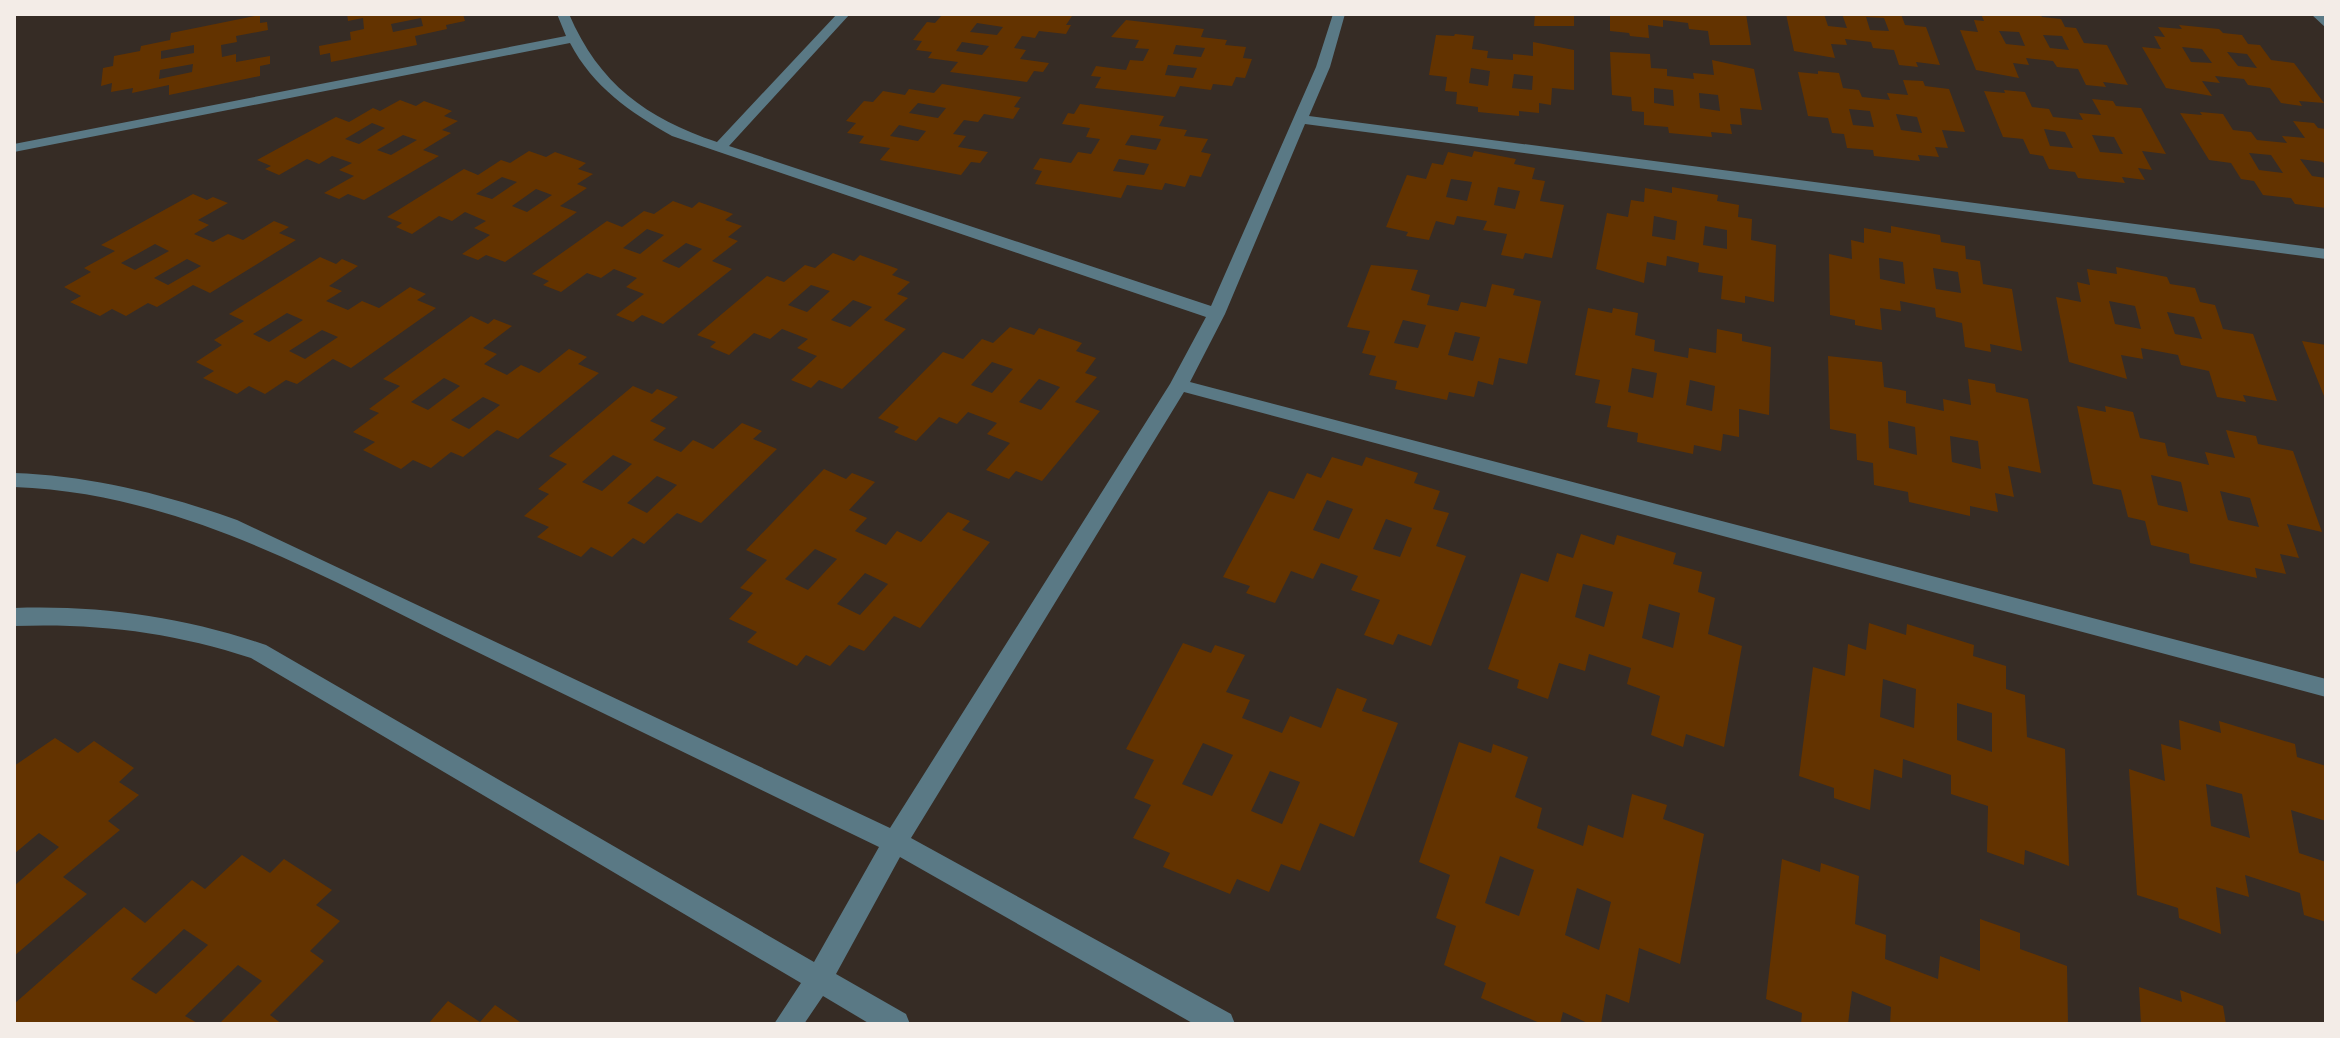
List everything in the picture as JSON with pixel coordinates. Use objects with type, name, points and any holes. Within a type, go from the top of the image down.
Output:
[{"type":"street","points":[[563,14],[585,64],[625,102],[677,133],[1216,314]]},
{"type":"street","points":[[718,149],[844,14]]},
{"type":"street","points":[[788,1024],[819,979],[895,842],[1179,385],[1216,314],[1323,67],[1339,14]]},
{"type":"street","points":[[2317,14],[2326,24]]},
{"type":"street","points":[[14,148],[572,39]]},
{"type":"street","points":[[1300,119],[2326,254]]},
{"type":"street","points":[[1179,385],[2326,688]]},
{"type":"street","points":[[14,480],[94,487],[153,499],[208,516],[322,566],[895,842],[1221,1024]]},
{"type":"street","points":[[14,617],[132,618],[198,631],[258,651],[896,1024]]},
{"type":"building","points":[[347,14],[463,14],[465,21],[446,25],[447,29],[415,36],[417,45],[331,62],[330,53],[320,55],[319,46],[351,40],[350,32],[364,29],[363,18],[348,21]],"holes":[[[421,18],[423,26],[393,32],[391,24]]]},
{"type":"building","points":[[943,14],[1072,16],[1066,25],[1071,25],[1066,34],[1039,31],[1035,38],[1022,36],[1014,48],[1026,50],[1020,59],[1049,63],[1043,72],[1034,71],[1027,82],[950,72],[958,62],[928,58],[932,52],[916,50],[922,41],[913,40],[927,22],[935,23]],"holes":[[[977,23],[1003,27],[997,35],[970,32]],[[962,42],[989,46],[982,55],[956,51]]]},
{"type":"building","points":[[1535,14],[1574,14],[1574,26],[1534,26]]},
{"type":"building","points":[[1610,14],[1746,14],[1751,45],[1710,45],[1708,31],[1689,29],[1688,23],[1663,20],[1663,27],[1648,25],[1649,38],[1630,36],[1629,33],[1610,31]]},
{"type":"building","points":[[1786,14],[1824,14],[1828,26],[1847,28],[1842,14],[1901,14],[1905,25],[1926,27],[1940,65],[1916,62],[1918,67],[1899,65],[1894,50],[1873,48],[1871,42],[1845,39],[1847,45],[1831,44],[1835,58],[1794,51]],"holes":[[[1866,17],[1884,18],[1889,31],[1870,30]]]},
{"type":"building","points":[[1981,14],[2040,14],[2042,17],[2061,19],[2065,27],[2076,28],[2084,43],[2107,45],[2128,85],[2103,82],[2106,87],[2086,85],[2078,69],[2057,67],[2053,61],[2026,58],[2029,65],[2013,63],[2019,78],[1976,70],[1960,30],[1978,32],[1974,20],[1984,21]],"holes":[[[1999,31],[2019,32],[2025,46],[2006,44]],[[2043,35],[2062,36],[2069,50],[2050,48]]]},
{"type":"building","points":[[260,15],[260,23],[267,22],[268,30],[236,36],[237,42],[221,45],[222,57],[236,54],[236,62],[270,56],[270,64],[260,66],[260,76],[169,95],[169,85],[132,93],[133,88],[111,92],[112,83],[101,86],[103,68],[113,66],[114,56],[170,40],[171,33]],"holes":[[[194,45],[194,53],[161,59],[161,51]],[[193,64],[192,72],[159,79],[160,70]]]},
{"type":"building","points":[[1126,20],[1204,29],[1201,37],[1227,40],[1225,45],[1246,47],[1243,58],[1252,59],[1245,78],[1236,77],[1232,86],[1213,84],[1211,90],[1180,86],[1175,97],[1095,88],[1101,77],[1091,76],[1096,66],[1126,70],[1130,60],[1143,61],[1149,49],[1135,48],[1139,40],[1111,37]],"holes":[[[1176,45],[1205,48],[1201,57],[1173,54]],[[1168,65],[1197,68],[1193,78],[1165,75]]]},
{"type":"building","points":[[2179,25],[2242,35],[2248,44],[2260,45],[2271,60],[2294,63],[2324,103],[2299,101],[2302,106],[2281,103],[2270,88],[2248,85],[2244,79],[2215,76],[2220,83],[2202,81],[2212,96],[2166,88],[2142,47],[2161,49],[2154,36],[2165,37],[2158,27],[2182,29]],"holes":[[[2182,47],[2202,49],[2212,63],[2191,62]],[[2227,52],[2247,54],[2257,68],[2238,66]]]},
{"type":"building","points":[[1436,35],[1474,36],[1472,49],[1488,51],[1487,58],[1513,60],[1513,54],[1533,56],[1533,42],[1574,50],[1574,90],[1552,88],[1551,105],[1539,103],[1539,113],[1519,111],[1519,116],[1478,112],[1478,107],[1456,104],[1457,92],[1445,91],[1447,77],[1429,75]],"holes":[[[1471,68],[1490,71],[1488,86],[1469,83]],[[1514,74],[1533,76],[1532,90],[1512,88]]]},
{"type":"building","points":[[1610,52],[1650,54],[1651,68],[1667,69],[1667,76],[1694,79],[1693,73],[1714,75],[1712,60],[1754,69],[1762,110],[1740,108],[1742,125],[1730,124],[1732,134],[1711,132],[1712,137],[1669,133],[1668,127],[1644,125],[1644,112],[1632,111],[1631,97],[1612,95]],"holes":[[[1654,88],[1673,90],[1674,106],[1654,103]],[[1699,93],[1718,95],[1720,111],[1700,108]]]},
{"type":"building","points":[[1818,71],[1839,73],[1843,88],[1859,90],[1862,97],[1890,100],[1887,93],[1908,95],[1903,80],[1923,81],[1925,86],[1949,89],[1965,132],[1942,130],[1948,148],[1935,147],[1939,157],[1918,155],[1920,161],[1874,156],[1873,150],[1847,148],[1844,134],[1832,133],[1828,118],[1808,116],[1798,72],[1818,74]],"holes":[[[1849,109],[1870,111],[1874,127],[1853,125]],[[1896,114],[1917,117],[1922,133],[1901,130]]]},
{"type":"building","points":[[942,84],[1021,97],[1014,107],[1020,108],[1013,119],[984,114],[978,122],[964,120],[953,134],[966,136],[958,147],[988,152],[980,163],[971,162],[961,175],[880,160],[890,148],[859,143],[864,136],[847,133],[856,123],[846,121],[864,101],[873,102],[883,91],[905,95],[909,89],[934,93]],"holes":[[[918,103],[946,108],[938,118],[909,113]],[[899,125],[926,131],[918,141],[890,136]]]},
{"type":"building","points":[[2004,90],[2025,92],[2032,107],[2049,109],[2053,117],[2083,120],[2079,113],[2101,115],[2092,99],[2113,101],[2116,106],[2141,108],[2166,154],[2142,151],[2152,170],[2138,168],[2145,180],[2122,177],[2125,183],[2078,178],[2075,172],[2049,169],[2043,156],[2030,154],[2023,139],[2003,137],[1984,91],[2005,93]],"holes":[[[2044,129],[2065,132],[2073,148],[2050,146]],[[2092,135],[2114,137],[2123,154],[2100,152]]]},
{"type":"building","points":[[400,100],[416,106],[424,101],[452,111],[444,116],[458,121],[442,130],[451,133],[423,150],[439,156],[364,200],[348,194],[339,199],[324,193],[354,176],[339,170],[352,163],[332,156],[319,164],[307,159],[279,175],[265,169],[271,166],[257,160],[336,117],[349,122],[373,108],[380,111]],"holes":[[[372,123],[385,128],[359,144],[345,139]],[[403,135],[417,140],[391,155],[377,150]]]},
{"type":"building","points":[[1080,104],[1164,116],[1159,126],[1187,130],[1184,136],[1208,139],[1201,152],[1211,154],[1201,177],[1190,175],[1185,187],[1165,183],[1162,190],[1127,185],[1121,198],[1035,184],[1042,171],[1033,169],[1040,158],[1071,163],[1078,152],[1091,154],[1100,139],[1086,137],[1090,128],[1062,124],[1068,113],[1074,114]],"holes":[[[1131,135],[1161,139],[1156,150],[1125,145]],[[1119,159],[1149,164],[1144,175],[1113,171]]]},
{"type":"building","points":[[2200,112],[2223,114],[2233,130],[2251,132],[2257,140],[2287,143],[2282,136],[2305,138],[2293,121],[2314,123],[2318,128],[2326,129],[2326,166],[2323,162],[2300,159],[2312,176],[2326,178],[2326,208],[2295,204],[2291,198],[2263,195],[2254,181],[2241,179],[2231,163],[2209,160],[2180,113],[2202,115]],"holes":[[[2249,153],[2271,155],[2283,173],[2259,170]]]},
{"type":"building","points":[[529,151],[546,157],[555,152],[586,163],[578,169],[593,174],[577,184],[587,188],[560,206],[577,212],[505,262],[486,255],[478,260],[462,254],[490,235],[474,228],[486,221],[465,212],[452,221],[439,216],[412,234],[396,227],[402,223],[387,217],[464,169],[478,175],[501,160],[510,163]],"holes":[[[502,177],[517,182],[492,199],[476,194]],[[536,189],[552,195],[527,212],[512,206]]]},
{"type":"building","points":[[1474,151],[1516,159],[1514,164],[1535,168],[1532,179],[1545,181],[1540,201],[1564,205],[1552,258],[1525,253],[1523,259],[1501,255],[1507,234],[1483,230],[1487,221],[1457,216],[1454,225],[1436,221],[1429,240],[1406,236],[1408,232],[1386,227],[1407,175],[1426,179],[1432,163],[1443,165],[1448,152],[1472,157]],"holes":[[[1451,179],[1472,182],[1467,201],[1446,197]],[[1498,187],[1520,191],[1515,209],[1494,205]]]},
{"type":"building","points":[[1672,187],[1718,195],[1717,201],[1739,205],[1738,217],[1752,219],[1751,240],[1776,245],[1774,302],[1745,296],[1745,303],[1721,299],[1723,276],[1698,272],[1699,263],[1667,256],[1666,266],[1647,262],[1644,283],[1596,269],[1607,213],[1628,217],[1631,200],[1644,202],[1645,188],[1672,193]],"holes":[[[1654,216],[1677,221],[1675,240],[1652,236]],[[1705,226],[1727,230],[1727,249],[1703,245]]]},
{"type":"building","points":[[193,194],[228,203],[198,220],[209,225],[194,234],[213,242],[228,234],[243,240],[274,221],[289,227],[279,233],[296,240],[210,293],[193,285],[157,307],[148,303],[126,316],[112,309],[100,316],[70,302],[81,296],[64,287],[91,272],[84,268],[115,251],[101,245]],"holes":[[[155,244],[169,251],[135,270],[121,263]],[[187,259],[201,266],[168,285],[154,278]]]},
{"type":"building","points":[[673,201],[692,208],[699,202],[733,214],[725,220],[742,226],[728,237],[738,241],[712,261],[732,269],[663,324],[642,315],[633,322],[616,315],[644,294],[626,287],[637,278],[614,269],[601,278],[587,273],[561,292],[543,285],[549,281],[532,274],[607,221],[622,227],[644,211],[654,214]],"holes":[[[647,229],[664,235],[640,254],[623,248]],[[686,243],[702,249],[679,268],[662,261]]]},
{"type":"building","points":[[1891,226],[1940,235],[1941,242],[1965,246],[1966,259],[1980,261],[1983,284],[2012,289],[2022,351],[1990,344],[1991,352],[1965,347],[1962,323],[1936,317],[1935,308],[1900,301],[1901,311],[1880,308],[1882,330],[1855,325],[1855,320],[1830,315],[1829,254],[1852,259],[1851,240],[1864,243],[1864,228],[1891,233]],"holes":[[[1879,258],[1903,262],[1905,284],[1880,279]],[[1933,268],[1958,272],[1961,293],[1936,289]]]},
{"type":"building","points":[[833,253],[854,261],[860,255],[898,269],[892,275],[910,282],[897,294],[908,298],[884,320],[906,329],[842,389],[819,380],[811,388],[791,380],[817,356],[797,348],[808,339],[782,329],[770,339],[754,333],[729,355],[710,347],[716,342],[697,335],[767,276],[784,282],[805,265],[815,268]],"holes":[[[811,285],[830,291],[807,312],[788,305]],[[853,300],[872,307],[850,327],[831,320]]]},
{"type":"building","points":[[320,257],[336,264],[342,259],[358,266],[329,286],[342,291],[326,301],[348,310],[362,301],[379,308],[410,287],[426,294],[417,300],[436,308],[351,368],[333,359],[297,384],[286,380],[265,394],[249,386],[237,394],[203,378],[214,371],[196,362],[222,345],[214,340],[244,321],[229,314]],"holes":[[[287,313],[303,320],[269,342],[253,334]],[[322,330],[338,337],[305,359],[289,351]]]},
{"type":"building","points":[[1371,265],[1418,270],[1411,290],[1430,295],[1427,305],[1458,311],[1461,302],[1486,307],[1492,284],[1515,289],[1513,295],[1541,301],[1527,364],[1499,358],[1493,385],[1478,381],[1474,397],[1449,392],[1447,400],[1395,389],[1397,381],[1369,375],[1376,356],[1362,353],[1370,331],[1347,327]],"holes":[[[1403,320],[1426,325],[1418,348],[1394,343]],[[1455,332],[1480,337],[1473,361],[1448,355]]]},
{"type":"building","points":[[2116,267],[2167,277],[2170,284],[2195,288],[2200,302],[2215,305],[2223,329],[2253,334],[2277,401],[2243,395],[2246,402],[2217,397],[2209,371],[2181,365],[2178,355],[2141,348],[2143,359],[2121,355],[2127,379],[2069,362],[2056,297],[2081,302],[2077,282],[2090,285],[2087,269],[2117,274]],"holes":[[[2109,301],[2135,306],[2141,329],[2115,324]],[[2167,312],[2194,317],[2202,339],[2175,334]]]},
{"type":"building","points":[[1588,308],[1612,313],[1613,308],[1638,313],[1635,335],[1655,340],[1654,351],[1688,358],[1689,348],[1716,353],[1717,329],[1742,334],[1742,341],[1771,347],[1769,415],[1739,409],[1739,437],[1723,434],[1721,451],[1694,445],[1693,454],[1637,442],[1638,433],[1607,427],[1611,406],[1595,403],[1600,380],[1575,375]],"holes":[[[1632,368],[1657,373],[1653,398],[1628,392]],[[1690,380],[1715,386],[1712,411],[1686,405]]]},
{"type":"building","points":[[471,316],[488,324],[494,319],[512,326],[483,348],[497,354],[484,364],[507,375],[521,365],[539,373],[569,349],[587,357],[578,364],[599,373],[518,439],[497,430],[463,457],[451,452],[431,468],[413,460],[401,469],[363,450],[375,442],[353,432],[379,413],[369,409],[400,386],[383,379]],"holes":[[[444,378],[460,386],[428,410],[411,402]],[[483,397],[500,405],[469,429],[451,420]]]},
{"type":"building","points":[[1010,327],[1034,335],[1039,328],[1082,343],[1076,351],[1096,358],[1085,373],[1097,377],[1075,402],[1100,411],[1042,481],[1016,471],[1009,479],[986,470],[1010,443],[987,434],[997,423],[968,412],[957,424],[939,417],[916,441],[894,432],[899,427],[878,418],[943,352],[963,359],[982,339],[993,343]],"holes":[[[992,362],[1013,369],[992,393],[971,385]],[[1039,379],[1060,387],[1041,410],[1019,402]]]},
{"type":"building","points":[[2302,341],[2326,345],[2326,401]]},
{"type":"building","points":[[1828,356],[1882,362],[1884,387],[1906,391],[1906,403],[1944,411],[1943,399],[1971,405],[1968,379],[1995,384],[1996,392],[2028,399],[2041,473],[2008,466],[2014,497],[1995,493],[1998,512],[1970,506],[1970,516],[1909,502],[1908,492],[1874,485],[1873,463],[1857,460],[1856,434],[1830,429]],"holes":[[[1888,421],[1915,427],[1917,455],[1889,448]],[[1950,436],[1978,441],[1981,469],[1952,462]]]},
{"type":"building","points":[[633,386],[652,394],[657,389],[678,397],[650,421],[666,428],[653,440],[681,452],[693,440],[713,449],[742,423],[762,431],[753,439],[777,449],[701,523],[677,513],[644,544],[633,538],[612,557],[591,547],[581,557],[537,537],[549,527],[524,516],[549,494],[538,489],[567,464],[549,456]],"holes":[[[613,455],[632,464],[602,491],[582,482]],[[657,476],[677,485],[647,513],[627,503]]]},
{"type":"building","points":[[2077,406],[2106,412],[2105,406],[2133,412],[2140,438],[2165,443],[2168,456],[2209,465],[2205,452],[2235,458],[2226,430],[2256,436],[2258,444],[2293,451],[2322,532],[2287,524],[2299,558],[2280,554],[2286,574],[2255,568],[2257,578],[2190,563],[2189,554],[2151,545],[2145,521],[2128,517],[2121,490],[2093,484]],"holes":[[[2151,475],[2181,482],[2188,512],[2158,505]],[[2220,491],[2250,498],[2259,527],[2228,520]]]},
{"type":"building","points":[[1332,457],[1362,466],[1366,457],[1418,473],[1414,483],[1440,491],[1433,509],[1449,513],[1436,546],[1466,556],[1431,646],[1398,634],[1393,645],[1364,635],[1380,600],[1351,590],[1358,576],[1321,563],[1313,579],[1291,571],[1275,603],[1246,593],[1250,586],[1223,577],[1269,491],[1294,499],[1307,473],[1321,478]],"holes":[[[1327,500],[1353,509],[1339,539],[1313,530]],[[1386,519],[1412,528],[1400,557],[1373,549]]]},
{"type":"building","points":[[824,469],[846,479],[852,473],[875,482],[849,510],[867,518],[855,531],[886,545],[897,531],[921,542],[948,512],[970,521],[962,530],[990,542],[920,628],[894,616],[864,651],[849,645],[830,666],[806,655],[797,666],[747,642],[757,632],[729,619],[753,593],[740,588],[767,560],[746,550]],"holes":[[[815,549],[837,559],[808,590],[785,579]],[[865,573],[888,584],[860,615],[837,604]]]},
{"type":"building","points":[[1581,534],[1614,545],[1617,535],[1676,553],[1673,564],[1702,572],[1698,592],[1715,598],[1708,634],[1742,646],[1724,747],[1686,734],[1683,747],[1651,735],[1660,696],[1627,684],[1631,668],[1589,654],[1585,671],[1559,663],[1548,699],[1517,688],[1519,680],[1488,669],[1521,573],[1548,582],[1557,553],[1573,558]],"holes":[[[1583,584],[1613,592],[1604,627],[1575,617]],[[1649,604],[1680,613],[1673,648],[1642,638]]]},
{"type":"building","points":[[1869,623],[1906,635],[1907,624],[1974,645],[1973,656],[2006,666],[2006,689],[2025,695],[2027,737],[2065,749],[2069,866],[2025,850],[2024,865],[1987,852],[1988,806],[1951,794],[1951,775],[1903,759],[1902,778],[1874,769],[1870,810],[1834,798],[1834,788],[1799,776],[1813,667],[1845,676],[1848,644],[1866,650]],"holes":[[[1883,679],[1916,689],[1914,728],[1880,717]],[[1957,703],[1992,713],[1992,752],[1957,740]]]},
{"type":"building","points":[[1183,643],[1211,653],[1215,645],[1245,655],[1226,692],[1250,700],[1242,718],[1282,733],[1290,716],[1321,728],[1337,688],[1367,699],[1362,711],[1398,723],[1354,837],[1320,823],[1300,871],[1281,864],[1269,892],[1237,879],[1230,894],[1163,867],[1170,853],[1133,838],[1151,805],[1134,798],[1154,760],[1126,749]],"holes":[[[1203,743],[1233,755],[1212,796],[1182,784]],[[1270,771],[1300,782],[1282,824],[1251,811]]]},
{"type":"building","points":[[2179,720],[2221,733],[2219,721],[2295,744],[2297,757],[2326,766],[2326,821],[2291,810],[2299,853],[2326,862],[2326,922],[2304,915],[2300,893],[2245,875],[2249,897],[2216,887],[2221,934],[2179,918],[2178,908],[2137,895],[2129,769],[2165,781],[2161,744],[2181,750]],"holes":[[[2206,784],[2242,794],[2250,838],[2211,826]]]},
{"type":"building","points":[[55,738],[78,753],[94,741],[134,768],[119,782],[139,795],[108,821],[120,830],[63,877],[87,894],[14,956],[14,886],[59,847],[39,833],[14,854],[14,766]]},
{"type":"building","points":[[1459,742],[1491,753],[1493,744],[1528,757],[1515,797],[1542,808],[1537,828],[1583,846],[1588,825],[1623,838],[1632,794],[1667,805],[1663,819],[1704,834],[1680,964],[1639,948],[1629,1003],[1606,994],[1601,1024],[1590,1024],[1563,1012],[1560,1024],[1542,1024],[1481,998],[1486,983],[1444,965],[1456,926],[1436,918],[1450,875],[1419,862]],"holes":[[[1500,856],[1534,870],[1519,916],[1485,903]],[[1577,888],[1611,902],[1599,950],[1565,935]]]},
{"type":"building","points":[[242,855],[270,873],[284,859],[332,890],[316,905],[340,921],[310,951],[324,961],[270,1015],[282,1024],[219,1024],[262,981],[238,965],[185,1016],[199,1024],[14,1024],[14,1004],[124,907],[145,923],[192,880],[205,889]],"holes":[[[184,929],[208,945],[156,994],[131,979]]]},
{"type":"building","points":[[1782,859],[1820,872],[1821,863],[1859,876],[1855,924],[1886,935],[1885,959],[1938,979],[1940,956],[1980,971],[1980,919],[2020,933],[2020,949],[2067,966],[2068,1024],[1890,1024],[1891,1007],[1852,991],[1848,1024],[1801,1024],[1802,1013],[1766,999]]},
{"type":"building","points":[[2139,987],[2182,1002],[2180,990],[2223,1006],[2226,1024],[2141,1024]]},
{"type":"building","points":[[448,1001],[480,1022],[495,1005],[523,1024],[428,1024]]}]
